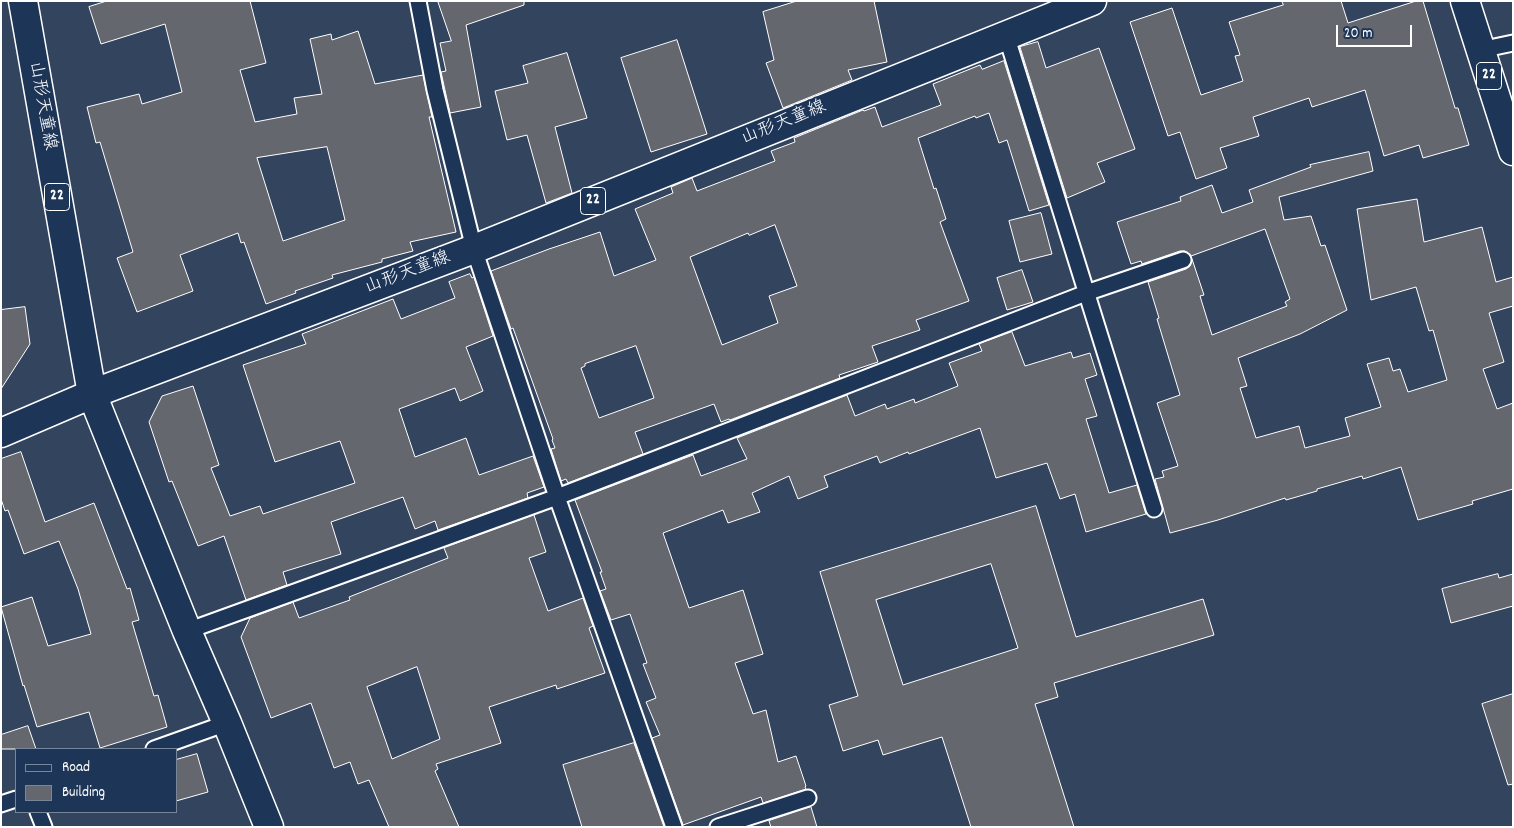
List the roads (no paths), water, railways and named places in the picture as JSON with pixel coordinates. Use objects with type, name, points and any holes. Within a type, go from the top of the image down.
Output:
[{"type":"main road","name":"山形天童線","points":[[23,1],[92,394],[474,249],[1092,1]]},
{"type":"main road","name":"22","points":[[1465,1],[1513,151]]},
{"type":"main road","points":[[1,433],[92,394],[187,631],[269,827]]},
{"type":"lane","points":[[418,1],[435,90],[474,249],[556,497],[674,827]]},
{"type":"lane","points":[[1006,35],[1154,509]]},
{"type":"lane","points":[[1480,50],[1513,42]]},
{"type":"lane","points":[[187,631],[556,497],[1086,292],[1183,260]]},
{"type":"lane","points":[[157,748],[227,723]]},
{"type":"lane","points":[[718,827],[808,798]]},
{"type":"lane","points":[[1,804],[15,799]]},
{"type":"lane","points":[[38,813],[44,827]]}]
